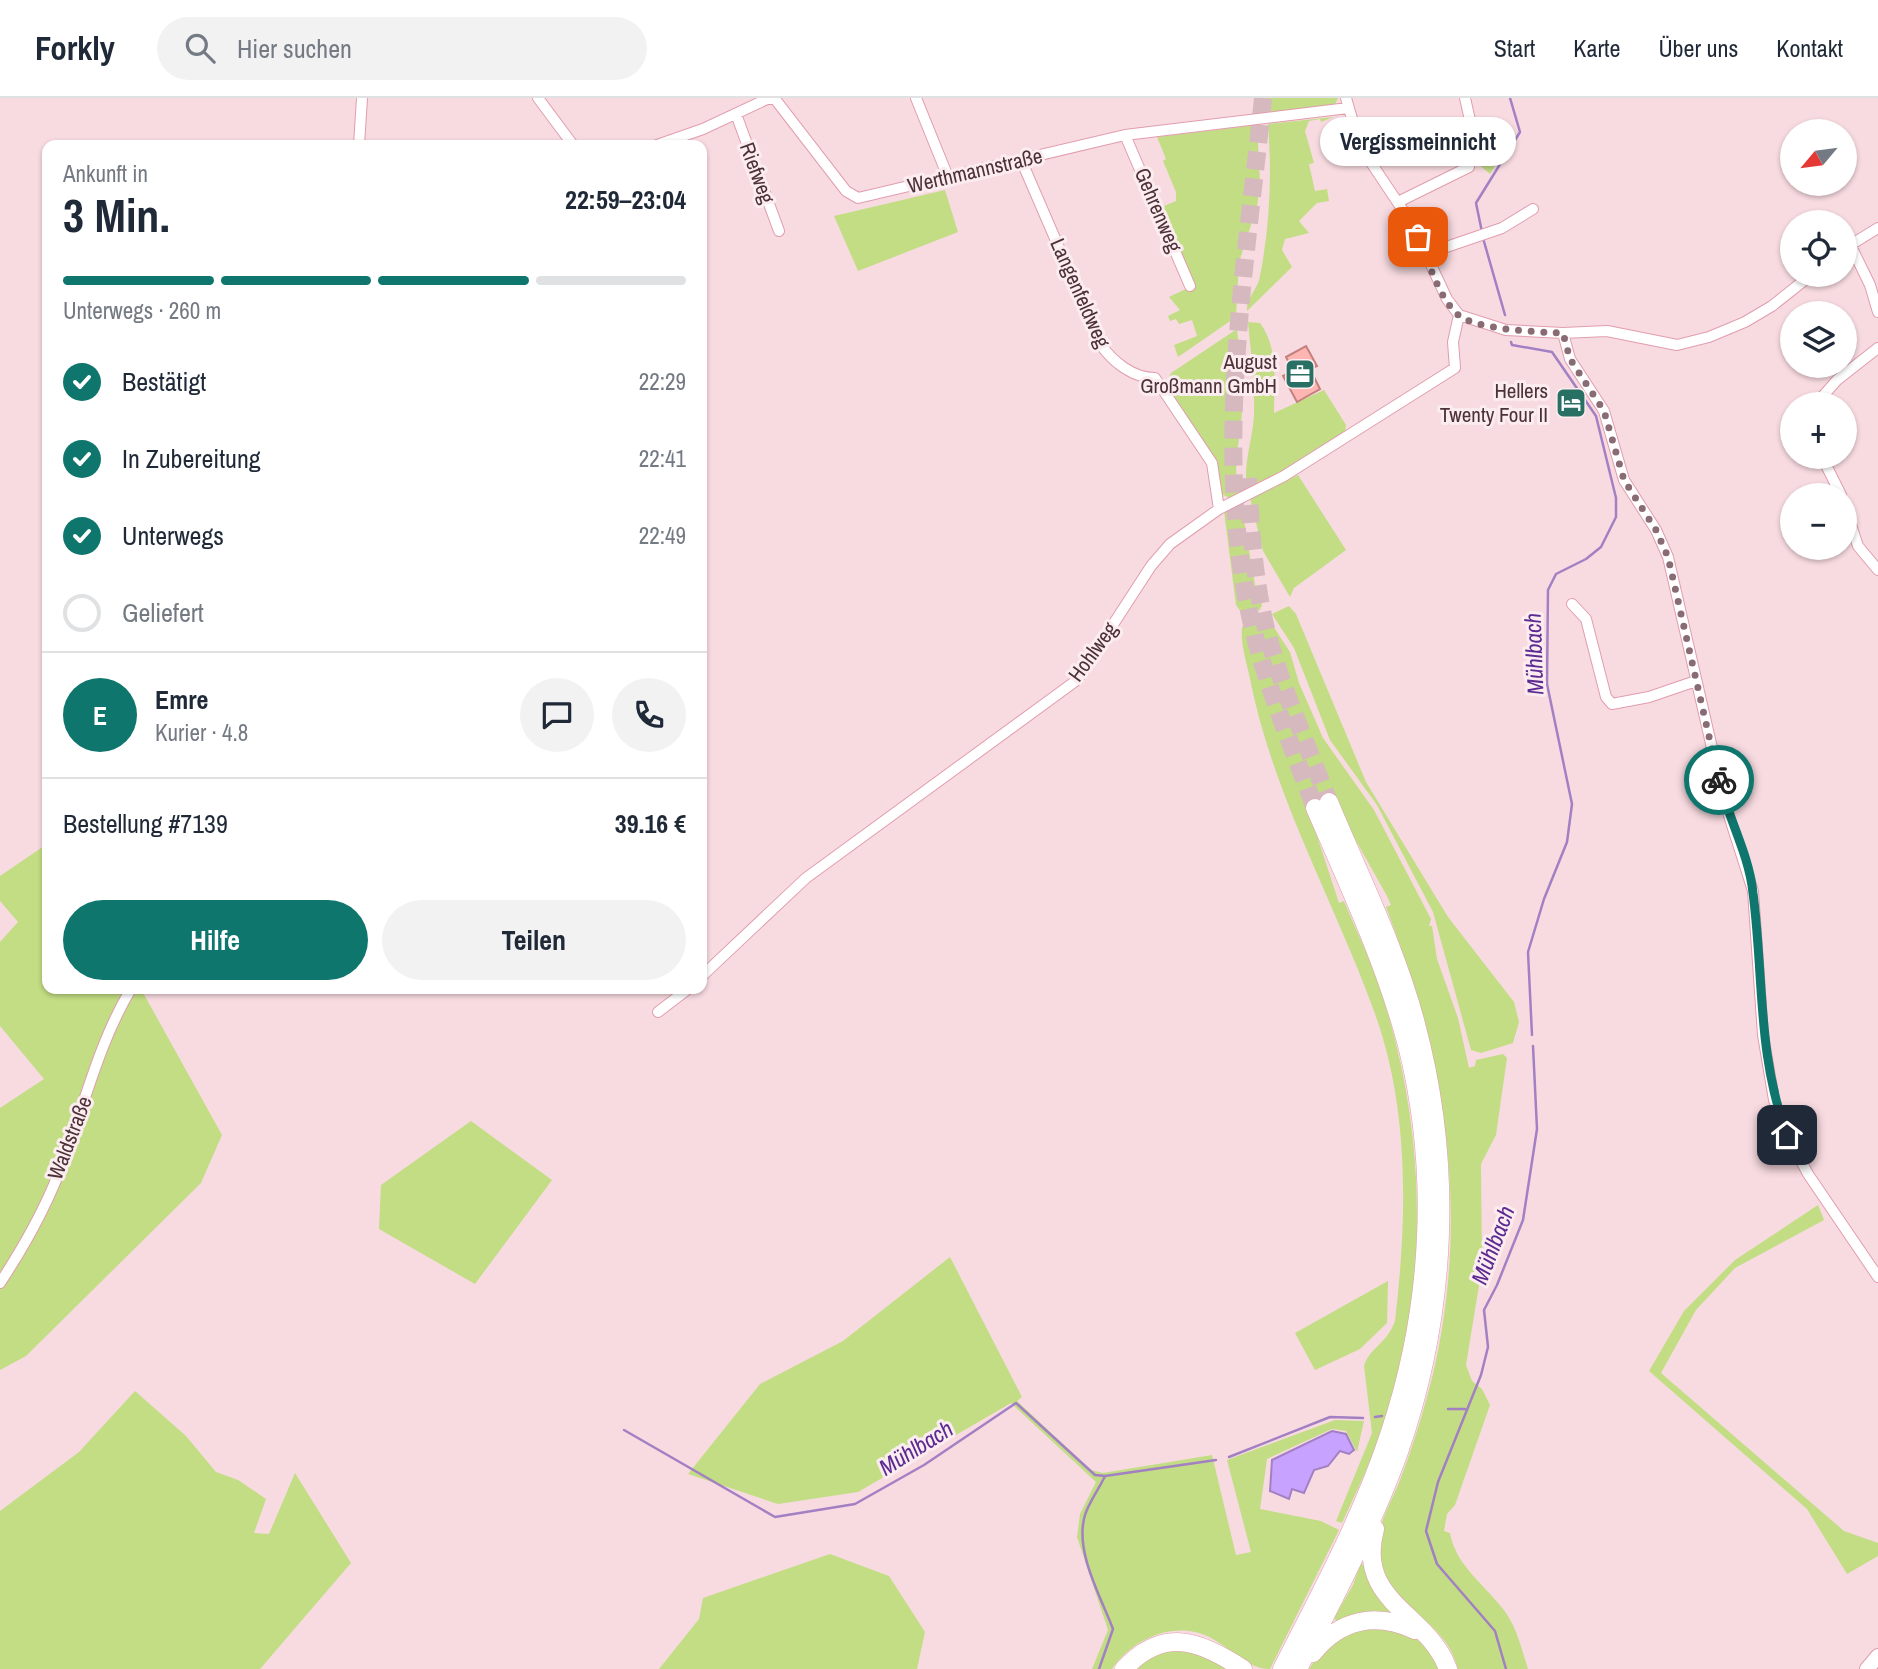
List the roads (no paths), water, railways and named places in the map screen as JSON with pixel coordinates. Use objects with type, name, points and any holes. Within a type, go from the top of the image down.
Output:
[{"type":"highway","points":[[1282,1669],[1355,1520],[1390,1434],[1415,1339],[1426,1239],[1424,1157],[1408,1048],[1374,945],[1322,805],[1408,996],[1427,1073],[1437,1136],[1441,1212],[1434,1311],[1413,1409],[1387,1482],[1373,1536],[1373,1568],[1385,1595],[1439,1650],[1448,1669]]},
{"type":"highway","points":[[1299,1669],[1387,1482]]},
{"type":"highway","points":[[1299,1669],[1322,1642],[1357,1621],[1392,1621],[1423,1633]]},
{"type":"highway","points":[[1124,1669],[1156,1646],[1188,1642],[1205,1646],[1243,1669]]},
{"type":"main road","points":[[1867,1669],[1878,1656]]},
{"type":"street","points":[[359,140],[362,98]]},
{"type":"street","points":[[538,98],[569,140]]},
{"type":"street","points":[[916,98],[948,177]]},
{"type":"street","points":[[1398,202],[1469,167],[1475,138],[1465,98]]},
{"type":"street","name":"Werthmannstraße","points":[[670,140],[766,99],[775,99],[846,191],[858,198],[1022,162],[1125,135],[1347,103]]},
{"type":"street","points":[[1347,103],[1368,158],[1398,202],[1447,299],[1459,316],[1506,330],[1563,333],[1607,331],[1676,345],[1698,340],[1745,322],[1772,306],[1796,287]]},
{"type":"street","name":"Riefweg","points":[[736,114],[779,231]]},
{"type":"street","name":"Gehrenweg","points":[[1125,135],[1190,286]]},
{"type":"street","name":"Langenfeldweg","points":[[1022,162],[1101,345],[1111,359],[1134,373],[1155,378],[1212,463],[1219,509]]},
{"type":"street","points":[[1426,254],[1483,235],[1532,209]]},
{"type":"street","points":[[1857,240],[1878,228]]},
{"type":"street","points":[[1857,263],[1870,285],[1878,312]]},
{"type":"street","name":"Hohlweg","points":[[707,971],[806,878],[1077,680],[1161,553],[1219,509],[1284,476],[1455,369],[1453,342],[1459,316]]},
{"type":"street","points":[[1563,333],[1570,359],[1604,411],[1624,480],[1666,550],[1726,808],[1753,891],[1763,1035],[1774,1100],[1787,1135],[1808,1174],[1878,1277]]},
{"type":"street","points":[[1826,392],[1837,380],[1878,348]]},
{"type":"street","points":[[1857,543],[1878,570]]},
{"type":"street","points":[[1572,604],[1586,620],[1606,697],[1612,704],[1648,697],[1696,681]]},
{"type":"street","name":"Waldstraße","points":[[0,1283],[22,1247],[63,1163],[109,1033],[128,994]]},
{"type":"street","points":[[658,1012],[681,994]]},
{"type":"waterway","name":"Mühlbach","points":[[1482,232],[1476,203],[1520,132],[1510,98]]},
{"type":"waterway","name":"Mühlbach","points":[[1483,238],[1505,315]]},
{"type":"waterway","name":"Mühlbach","points":[[1511,342],[1512,345],[1552,352],[1596,416],[1616,498],[1616,517],[1601,547],[1586,559],[1556,574],[1548,590],[1547,684],[1572,804],[1567,842],[1544,899],[1528,952],[1532,1035]]},
{"type":"waterway","name":"Mühlbach","points":[[1506,1669],[1495,1631],[1437,1564],[1426,1531],[1438,1482],[1481,1375],[1488,1347],[1484,1310],[1523,1220],[1537,1129],[1533,1046]]},
{"type":"waterway","name":"Mühlbach","points":[[624,1430],[775,1517],[855,1504],[924,1465],[1016,1403],[1095,1475],[1105,1476],[1216,1460]]},
{"type":"waterway","name":"Mühlbach","points":[[1448,1409],[1465,1409]]},
{"type":"waterway","name":"Mühlbach","points":[[1375,1417],[1382,1416]]},
{"type":"waterway","name":"Mühlbach","points":[[1229,1457],[1330,1417],[1363,1418]]},
{"type":"waterway","points":[[1099,1669],[1113,1629],[1090,1574],[1083,1544],[1083,1529],[1087,1510],[1105,1476]]},
{"type":"tunnel","points":[[1263,98],[1236,355],[1234,484],[1239,548],[1255,636],[1278,711],[1315,808]]},
{"type":"tunnel","points":[[1248,478],[1254,558],[1267,631],[1291,705],[1329,802]]},
{"type":"place","name":"Vergissmeinnicht","points":[[1418,237]]},
{"type":"place","name":"August Großmann GmbH","points":[[1300,374]]},
{"type":"place","name":"Hellers Twenty Four II","points":[[1571,403]]}]
